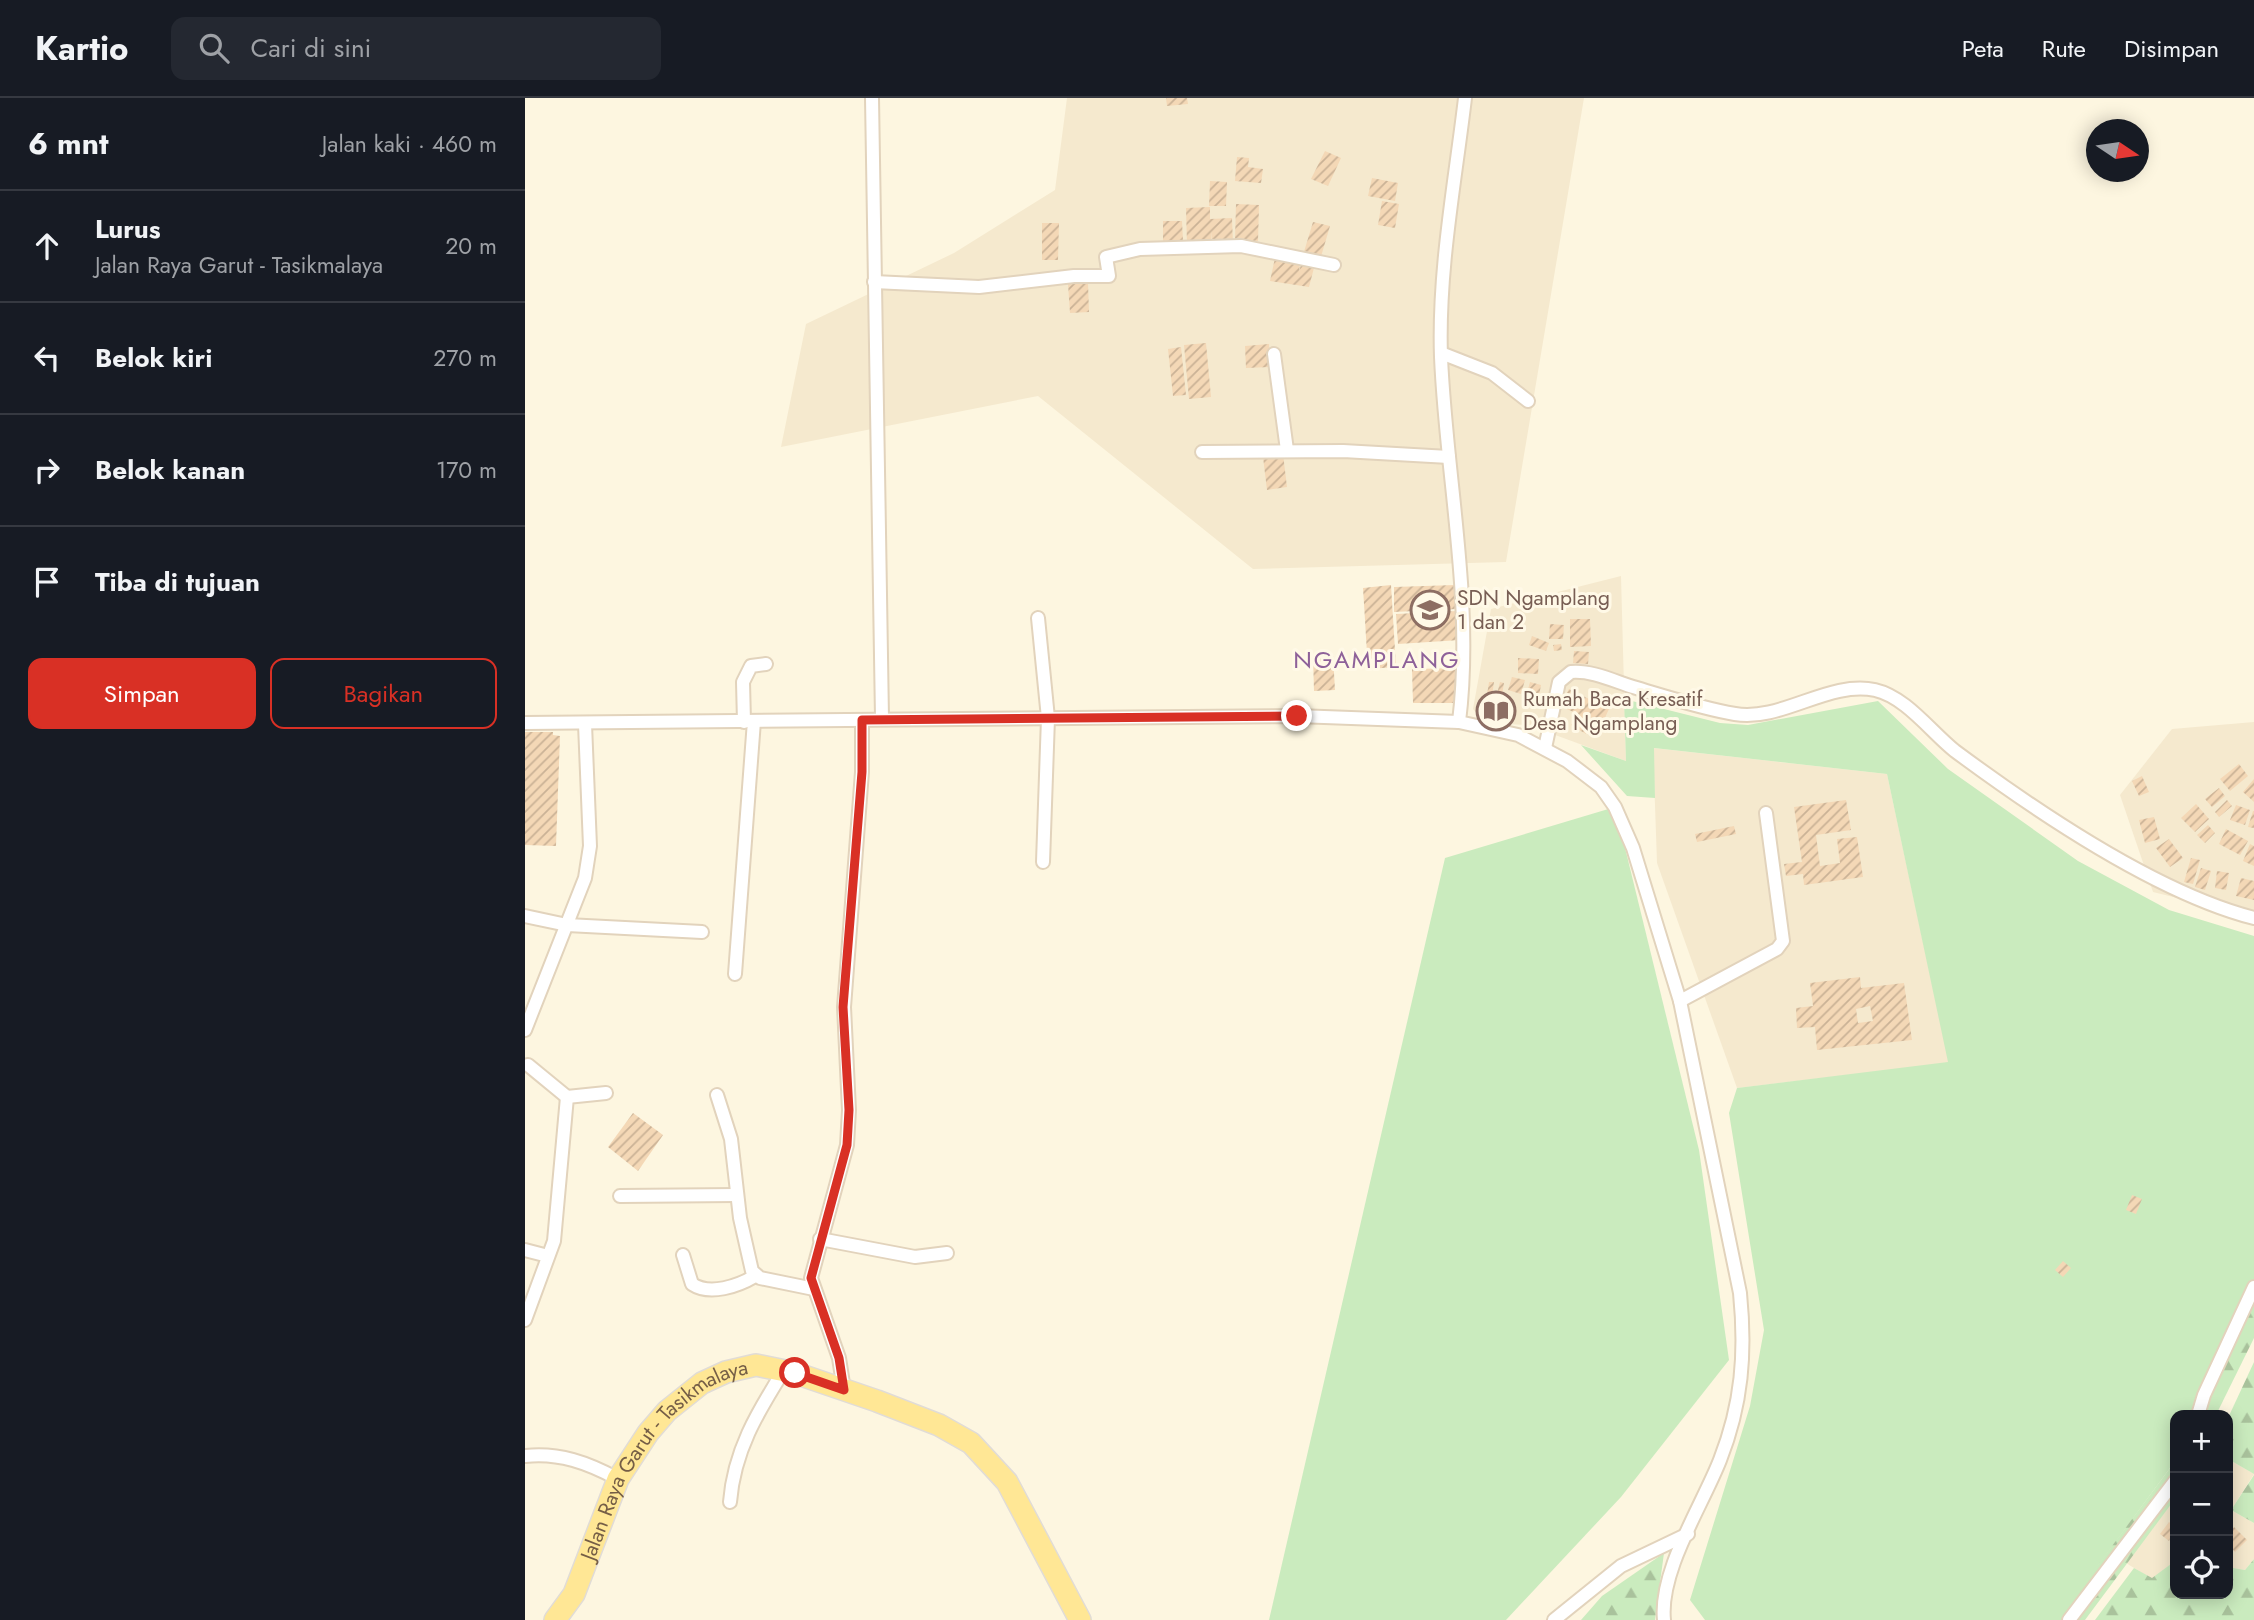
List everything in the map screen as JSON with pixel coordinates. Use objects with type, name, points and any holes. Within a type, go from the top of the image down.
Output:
[{"type":"main road","name":"Jalan Raya Garut - Tasikmalaya","points":[[555,1620],[574,1594],[618,1479],[648,1433],[667,1411],[702,1383],[741,1368],[756,1366],[784,1370],[939,1425],[959,1435],[983,1453],[997,1467],[1019,1502],[1080,1620]]},
{"type":"street","points":[[872,98],[881,718]]},
{"type":"street","points":[[1459,722],[1463,643],[1441,353],[1450,208],[1465,98]]},
{"type":"street","points":[[874,282],[979,287],[1074,276],[1109,276],[1105,257],[1140,248],[1241,246],[1334,265]]},
{"type":"street","points":[[1441,353],[1492,373],[1528,401]]},
{"type":"street","points":[[1274,354],[1287,450]]},
{"type":"street","points":[[1202,452],[1287,450],[1449,457]]},
{"type":"street","points":[[1038,618],[1048,718],[1042,862]]},
{"type":"street","points":[[735,974],[749,721],[745,675],[751,666],[765,664]]},
{"type":"street","points":[[1545,748],[1559,682],[1571,672],[1597,676],[1685,703],[1738,715],[1836,693],[1876,690],[1890,695],[1954,750],[2119,859],[2165,884],[2254,918]]},
{"type":"street","points":[[525,723],[1297,716],[1459,722],[1506,731],[1545,748],[1601,787],[1615,807],[1633,848],[1680,1001],[1740,1293],[1745,1341],[1740,1392],[1721,1458],[1672,1570],[1663,1609],[1664,1620]]},
{"type":"street","points":[[844,1390],[839,1358],[814,1289],[812,1266],[847,1145],[849,1110],[843,1007],[862,772],[862,720]]},
{"type":"street","points":[[525,1030],[585,878],[590,846],[585,724]]},
{"type":"street","points":[[1680,1001],[1777,948],[1783,941],[1766,813]]},
{"type":"street","points":[[525,916],[567,925],[702,932]]},
{"type":"street","points":[[528,1065],[567,1097],[606,1093]]},
{"type":"street","points":[[717,1095],[731,1139],[737,1195],[748,1257],[755,1276]]},
{"type":"street","points":[[525,1320],[554,1241],[567,1097]]},
{"type":"street","points":[[620,1196],[737,1195]]},
{"type":"street","points":[[820,1239],[915,1257],[947,1253]]},
{"type":"street","points":[[525,1251],[548,1256]]},
{"type":"street","points":[[683,1255],[692,1284],[703,1290],[744,1283],[755,1276],[814,1289]]},
{"type":"street","points":[[2200,1410],[2254,1287]]},
{"type":"street","points":[[730,1502],[733,1471],[743,1442],[753,1419],[784,1370]]},
{"type":"street","points":[[525,1456],[544,1454],[569,1458],[593,1466],[618,1479]]},
{"type":"street","points":[[2069,1620],[2170,1488]]},
{"type":"street","points":[[1554,1620],[1621,1566],[1688,1534]]},
{"type":"shaded area","points":[[1067,98],[1584,98],[1506,562],[1253,569],[1038,396],[781,447],[806,324],[954,253],[1055,190]]},
{"type":"shaded area","points":[[1621,576],[1626,761],[1528,725],[1486,723],[1473,709],[1491,609]]},
{"type":"shaded area","points":[[2254,722],[2254,917],[2153,892],[2120,795],[2172,729]]},
{"type":"shaded area","points":[[1653,748],[1887,774],[1949,1063],[1737,1088],[1657,863]]},
{"type":"shaded area","points":[[2233,1462],[2254,1474],[2233,1507]]},
{"type":"shaded area","points":[[2170,1506],[2170,1565],[2152,1579],[2126,1563]]},
{"type":"shaded area","points":[[2233,1511],[2254,1523],[2254,1559],[2245,1570],[2233,1568]]},
{"type":"green space","points":[[1624,699],[1720,723],[1748,725],[1878,701],[1948,769],[2078,861],[2169,910],[2254,936],[2254,1279],[2195,1410],[2170,1410],[2170,1468],[2058,1620],[1705,1620],[1690,1600],[1750,1406],[1764,1330],[1729,1113],[1737,1088],[1948,1062],[1887,774],[1654,748],[1655,798],[1627,796],[1581,745],[1626,761]]},
{"type":"green space","points":[[1615,807],[1699,1150],[1729,1360],[1621,1497],[1506,1620],[1269,1620],[1445,858]]},
{"type":"green space","points":[[2254,1279],[2254,1338],[2218,1410],[2195,1410]]},
{"type":"green space","points":[[2254,1362],[2254,1474],[2233,1462],[2232,1410]]},
{"type":"green space","points":[[2170,1468],[2170,1506],[2085,1620],[2057,1620]]},
{"type":"green space","points":[[2254,1475],[2254,1523],[2233,1511]]},
{"type":"green space","points":[[1664,1553],[1655,1620],[1581,1620],[1602,1596]]},
{"type":"green space","points":[[2254,1559],[2254,1620],[2095,1620],[2134,1568],[2152,1578],[2170,1565],[2170,1599],[2233,1599],[2233,1568],[2245,1570]]},
{"type":"building","points":[[1166,98],[1187,98],[1188,104],[1167,106]]},
{"type":"building","points":[[1325,151],[1341,158],[1328,186],[1311,179]]},
{"type":"building","points":[[1237,157],[1249,158],[1248,167],[1263,169],[1261,183],[1235,181]]},
{"type":"building","points":[[1372,178],[1398,183],[1395,201],[1368,196]]},
{"type":"building","points":[[1210,181],[1227,182],[1226,206],[1209,206]]},
{"type":"building","points":[[1382,201],[1399,204],[1395,228],[1378,225]]},
{"type":"building","points":[[1236,204],[1259,205],[1258,241],[1235,240]]},
{"type":"building","points":[[1210,207],[1210,219],[1232,218],[1233,244],[1212,245],[1211,231],[1211,245],[1187,245],[1186,208]]},
{"type":"building","points":[[1163,221],[1182,221],[1183,241],[1163,242]]},
{"type":"building","points":[[1313,222],[1330,226],[1320,260],[1303,255]]},
{"type":"building","points":[[1042,223],[1059,223],[1058,260],[1042,260]]},
{"type":"building","points":[[1275,258],[1300,263],[1299,272],[1302,261],[1315,264],[1309,287],[1270,281]]},
{"type":"building","points":[[1088,283],[1089,312],[1070,313],[1068,284]]},
{"type":"building","points":[[1206,343],[1211,397],[1189,399],[1184,345]]},
{"type":"building","points":[[1269,344],[1270,367],[1246,368],[1245,346]]},
{"type":"building","points":[[1181,347],[1186,395],[1173,396],[1168,349]]},
{"type":"building","points":[[1283,454],[1287,487],[1267,490],[1263,457]]},
{"type":"building","points":[[1391,585],[1396,667],[1368,669],[1363,588]]},
{"type":"building","points":[[1455,585],[1457,609],[1394,612],[1394,587]]},
{"type":"building","points":[[1457,611],[1460,640],[1398,644],[1396,614]]},
{"type":"building","points":[[1570,619],[1590,619],[1591,646],[1570,647]]},
{"type":"building","points":[[1550,624],[1564,625],[1563,639],[1549,639]]},
{"type":"building","points":[[1532,636],[1549,643],[1546,651],[1529,645]]},
{"type":"building","points":[[1561,644],[1562,650],[1554,651],[1553,645]]},
{"type":"building","points":[[1574,651],[1589,652],[1588,664],[1573,663]]},
{"type":"building","points":[[1313,655],[1333,656],[1335,690],[1314,691]]},
{"type":"building","points":[[1518,658],[1539,659],[1538,674],[1518,673]]},
{"type":"building","points":[[1458,668],[1458,703],[1413,703],[1412,669]]},
{"type":"building","points":[[1512,677],[1525,680],[1521,694],[1508,690]]},
{"type":"building","points":[[1489,682],[1494,682],[1492,696],[1487,695]]},
{"type":"building","points":[[1500,682],[1504,683],[1502,695],[1497,694]]},
{"type":"building","points":[[1530,682],[1541,685],[1539,696],[1527,693]]},
{"type":"building","points":[[1569,689],[1609,709],[1601,726],[1593,722],[1586,734],[1571,725],[1578,714],[1560,706]]},
{"type":"building","points":[[1497,697],[1512,701],[1506,721],[1492,717]]},
{"type":"building","points":[[525,732],[553,732],[553,735],[560,736],[556,846],[525,845]]},
{"type":"building","points":[[2239,764],[2248,776],[2230,791],[2220,779]]},
{"type":"building","points":[[2142,776],[2149,792],[2139,796],[2132,781]]},
{"type":"building","points":[[2254,779],[2254,802],[2243,792]]},
{"type":"building","points":[[2219,788],[2225,796],[2212,807],[2205,799]]},
{"type":"building","points":[[1846,800],[1851,830],[1816,835],[1820,866],[1840,863],[1837,839],[1857,837],[1863,877],[1804,885],[1803,874],[1786,876],[1784,864],[1802,862],[1794,807]]},
{"type":"building","points":[[2227,800],[2232,806],[2219,817],[2215,812]]},
{"type":"building","points":[[2196,804],[2209,819],[2195,832],[2181,818]]},
{"type":"building","points":[[2236,805],[2250,810],[2245,825],[2230,820]]},
{"type":"building","points":[[2254,811],[2254,828],[2248,827]]},
{"type":"building","points":[[2154,817],[2160,839],[2145,843],[2139,820]]},
{"type":"building","points":[[2208,825],[2215,833],[2205,843],[2197,835]]},
{"type":"building","points":[[1734,826],[1736,834],[1697,842],[1695,834]]},
{"type":"building","points":[[2226,829],[2248,841],[2240,855],[2219,844]]},
{"type":"building","points":[[2169,839],[2183,858],[2170,867],[2156,848]]},
{"type":"building","points":[[2250,844],[2254,846],[2254,866],[2243,861]]},
{"type":"building","points":[[2191,858],[2200,860],[2193,884],[2184,882]]},
{"type":"building","points":[[2201,868],[2211,871],[2205,890],[2195,887]]},
{"type":"building","points":[[2217,871],[2229,873],[2226,890],[2215,888]]},
{"type":"building","points":[[2241,878],[2254,881],[2254,900],[2236,896]]},
{"type":"building","points":[[1860,977],[1861,988],[1904,983],[1912,1040],[1817,1050],[1815,1027],[1797,1028],[1796,1008],[1813,1006],[1810,983]],"holes":[[[1870,1006],[1873,1021],[1858,1023],[1856,1009]]]},
{"type":"building","points":[[633,1113],[663,1135],[638,1171],[608,1147]]},
{"type":"building","points":[[2132,1195],[2142,1199],[2136,1214],[2126,1210]]},
{"type":"building","points":[[2063,1261],[2071,1268],[2063,1277],[2055,1270]]},
{"type":"building","points":[[2169,1522],[2169,1541],[2160,1534]]},
{"type":"building","points":[[2233,1528],[2247,1540],[2235,1552],[2233,1550]]},
{"type":"place","name":"SDN Ngamplang 1 dan 2","points":[[1430,610]]},
{"type":"place","name":"Rumah Baca Kresatif Desa Ngamplang","points":[[1496,711]]},
{"type":"district","name":"NGAMPLANG","points":[[1377,659]]},
{"type":"route","points":[[795,1373],[844,1390],[839,1358],[811,1278],[812,1266],[847,1145],[848,1068],[843,1007],[862,772],[862,720],[1297,716]]}]
